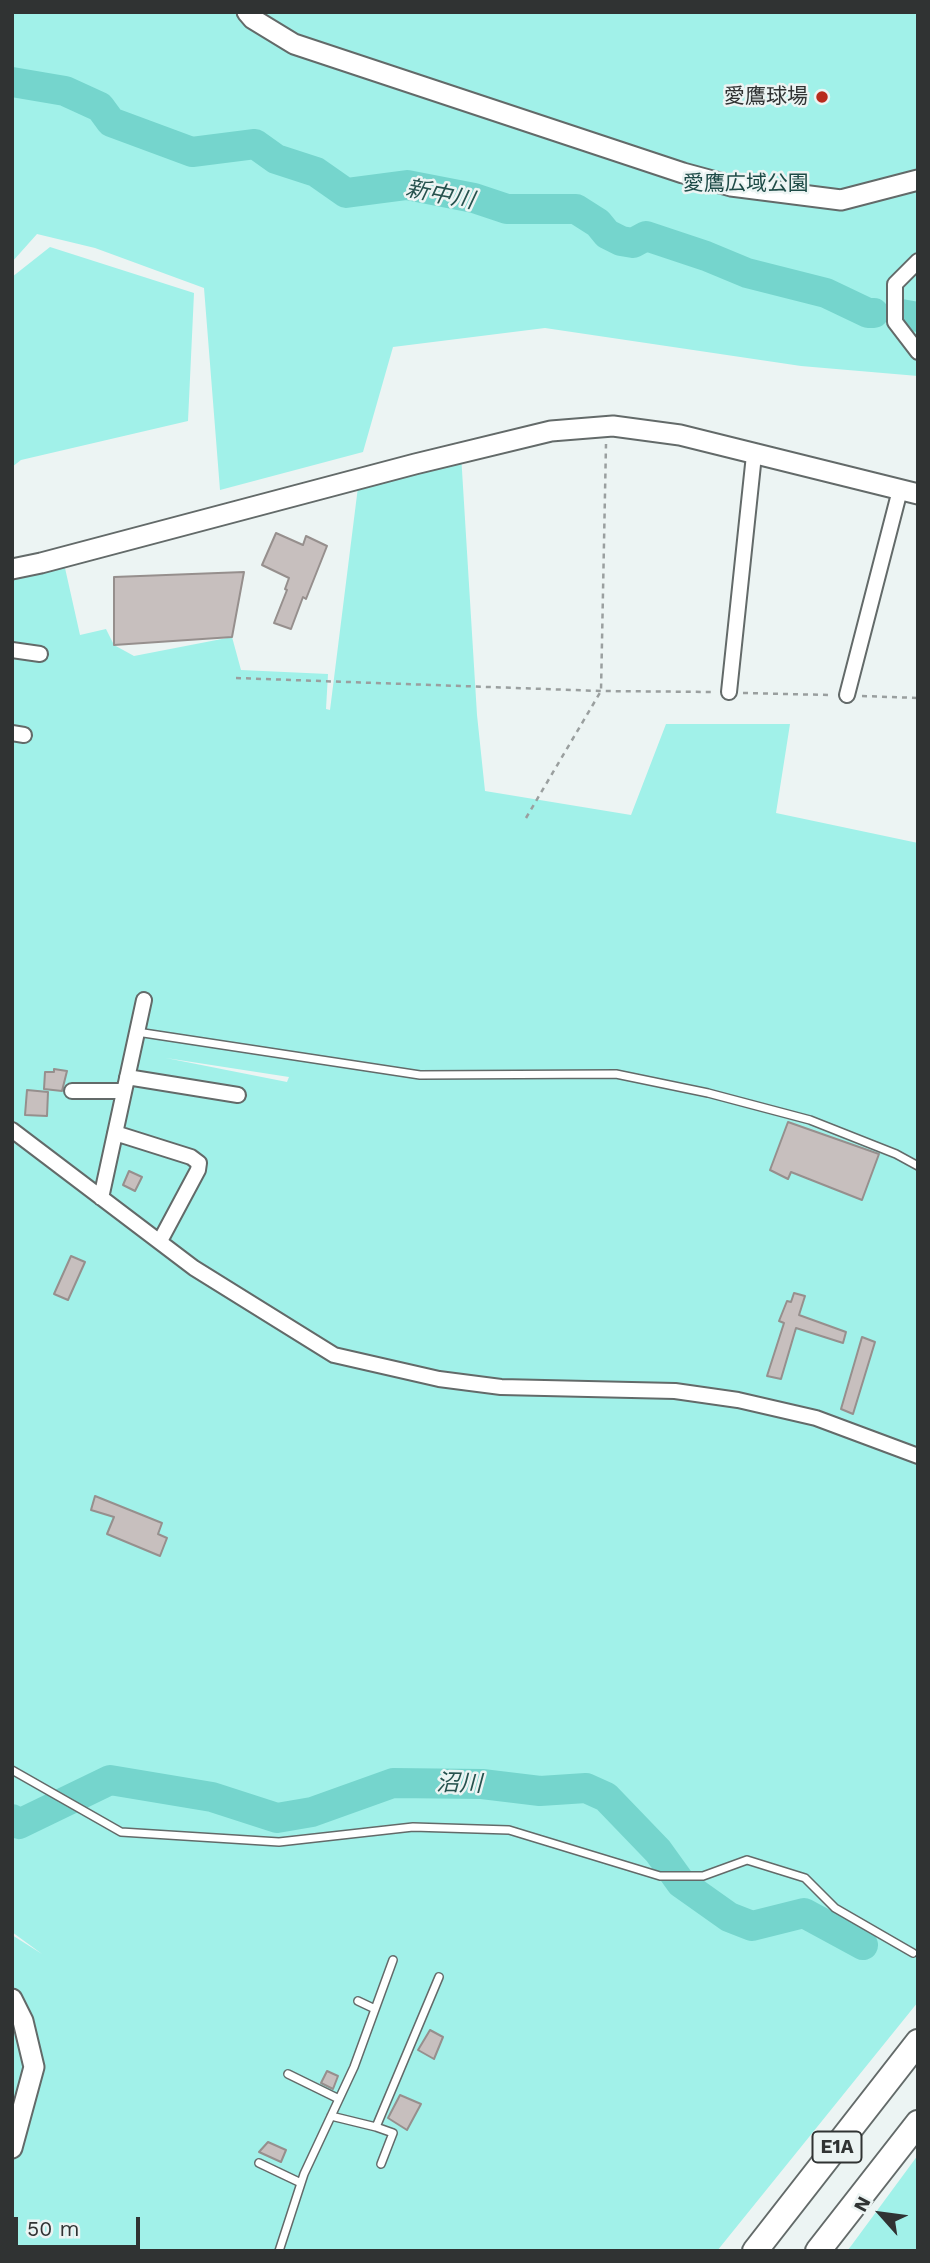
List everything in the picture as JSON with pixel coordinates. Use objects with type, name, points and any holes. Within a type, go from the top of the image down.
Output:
[{"type":"highway","name":"E1A","points":[[755,2251],[918,2042]]},
{"type":"highway","name":"E1A","points":[[818,2251],[918,2123]]},
{"type":"street","points":[[247,12],[253,19],[294,44],[683,173],[731,186],[841,201],[918,180]]},
{"type":"street","points":[[918,261],[895,284],[895,322],[918,352]]},
{"type":"street","points":[[12,569],[551,431],[606,426],[680,435],[909,492],[847,695]]},
{"type":"street","points":[[729,692],[754,455]]},
{"type":"street","points":[[12,650],[40,654]]},
{"type":"street","points":[[101,1198],[144,1000]]},
{"type":"street","points":[[72,1091],[126,1084],[238,1095]]},
{"type":"street","points":[[12,1130],[194,1268],[334,1355],[439,1379],[501,1387],[675,1391],[738,1400],[816,1418],[918,1456]]},
{"type":"street","points":[[115,1133],[191,1157],[199,1163],[198,1170],[160,1241]]},
{"type":"street","points":[[12,1999],[23,2021],[34,2067],[12,2148]]},
{"type":"lane","points":[[137,1032],[419,1075],[616,1074],[708,1093],[810,1120],[895,1154],[918,1167]]},
{"type":"lane","points":[[12,1770],[121,1832],[279,1842],[413,1827],[509,1829],[660,1876],[704,1876],[747,1860],[805,1878],[835,1908],[913,1954]]},
{"type":"lane","points":[[279,2251],[301,2183],[354,2067],[393,1960]]},
{"type":"lane","points":[[376,2127],[439,1977]]},
{"type":"lane","points":[[358,2001],[375,2009]]},
{"type":"lane","points":[[288,2074],[339,2099]]},
{"type":"lane","points":[[331,2116],[393,2133],[381,2164]]},
{"type":"lane","points":[[259,2164],[301,2183]]},
{"type":"path","points":[[526,818],[601,691],[606,426]]},
{"type":"path","points":[[236,678],[601,691],[918,698]]},
{"type":"green space","name":"愛鷹広域公園","points":[[12,12],[918,12],[918,376],[801,366],[545,328],[393,347],[363,452],[220,490],[204,288],[95,248],[37,234],[12,262]]},
{"type":"green space","points":[[50,247],[194,293],[188,421],[21,460],[12,467],[12,277]]},
{"type":"green space","points":[[461,454],[477,715],[485,791],[631,815],[666,724],[790,724],[776,813],[918,843],[918,2002],[717,2251],[12,2251],[12,1935],[42,1954],[12,1932],[12,575],[65,568],[80,635],[106,629],[114,645],[134,656],[232,637],[241,670],[328,674],[326,709],[330,710],[359,479]],"holes":[[[166,1058],[289,1077],[287,1082]]]},
{"type":"green space","points":[[918,2155],[918,2251],[847,2251],[851,2246]]},
{"type":"building","points":[[276,533],[303,545],[306,536],[327,546],[291,629],[274,623],[289,578],[262,565]]},
{"type":"building","points":[[244,572],[232,637],[114,645],[114,577]]},
{"type":"building","points":[[54,1069],[67,1071],[62,1091],[44,1089],[45,1072],[54,1072]]},
{"type":"building","points":[[27,1090],[48,1092],[47,1116],[25,1115]]},
{"type":"building","points":[[788,1122],[879,1154],[862,1200],[791,1172],[788,1179],[770,1170]]},
{"type":"building","points":[[129,1171],[142,1177],[135,1191],[123,1185]]},
{"type":"building","points":[[71,1256],[85,1262],[68,1300],[54,1294]]},
{"type":"building","points":[[794,1293],[805,1296],[799,1315],[846,1332],[843,1343],[796,1328],[781,1379],[767,1376],[784,1323],[779,1321],[787,1301],[791,1302]]},
{"type":"building","points":[[862,1337],[875,1342],[853,1414],[841,1409]]},
{"type":"building","points":[[95,1496],[162,1523],[158,1534],[167,1538],[160,1556],[107,1534],[114,1517],[91,1510]]},
{"type":"building","points":[[430,2030],[443,2037],[434,2059],[418,2050]]},
{"type":"building","points":[[327,2071],[338,2076],[333,2089],[321,2083]]},
{"type":"building","points":[[400,2095],[421,2104],[407,2130],[388,2118]]},
{"type":"building","points":[[268,2142],[286,2150],[281,2162],[259,2152]]},
{"type":"waterway","name":"新中川","points":[[12,82],[65,91],[100,107],[111,122],[192,152],[255,144],[276,159],[316,172],[346,193],[407,185],[474,198],[507,209],[576,209],[598,223],[607,234],[621,241],[633,243],[646,236],[747,273],[826,293],[868,313],[874,313]]},
{"type":"waterway","name":"新中川","points":[[901,314],[918,317]]},
{"type":"waterway","name":"沼川","points":[[12,1819],[19,1824],[110,1780],[212,1797],[277,1818],[312,1812],[393,1783],[482,1784],[540,1791],[586,1788],[606,1797],[658,1851],[681,1883],[729,1917],[752,1926],[804,1913],[863,1945]]},
{"type":"place","name":"愛鷹球場","points":[[822,97]]}]
